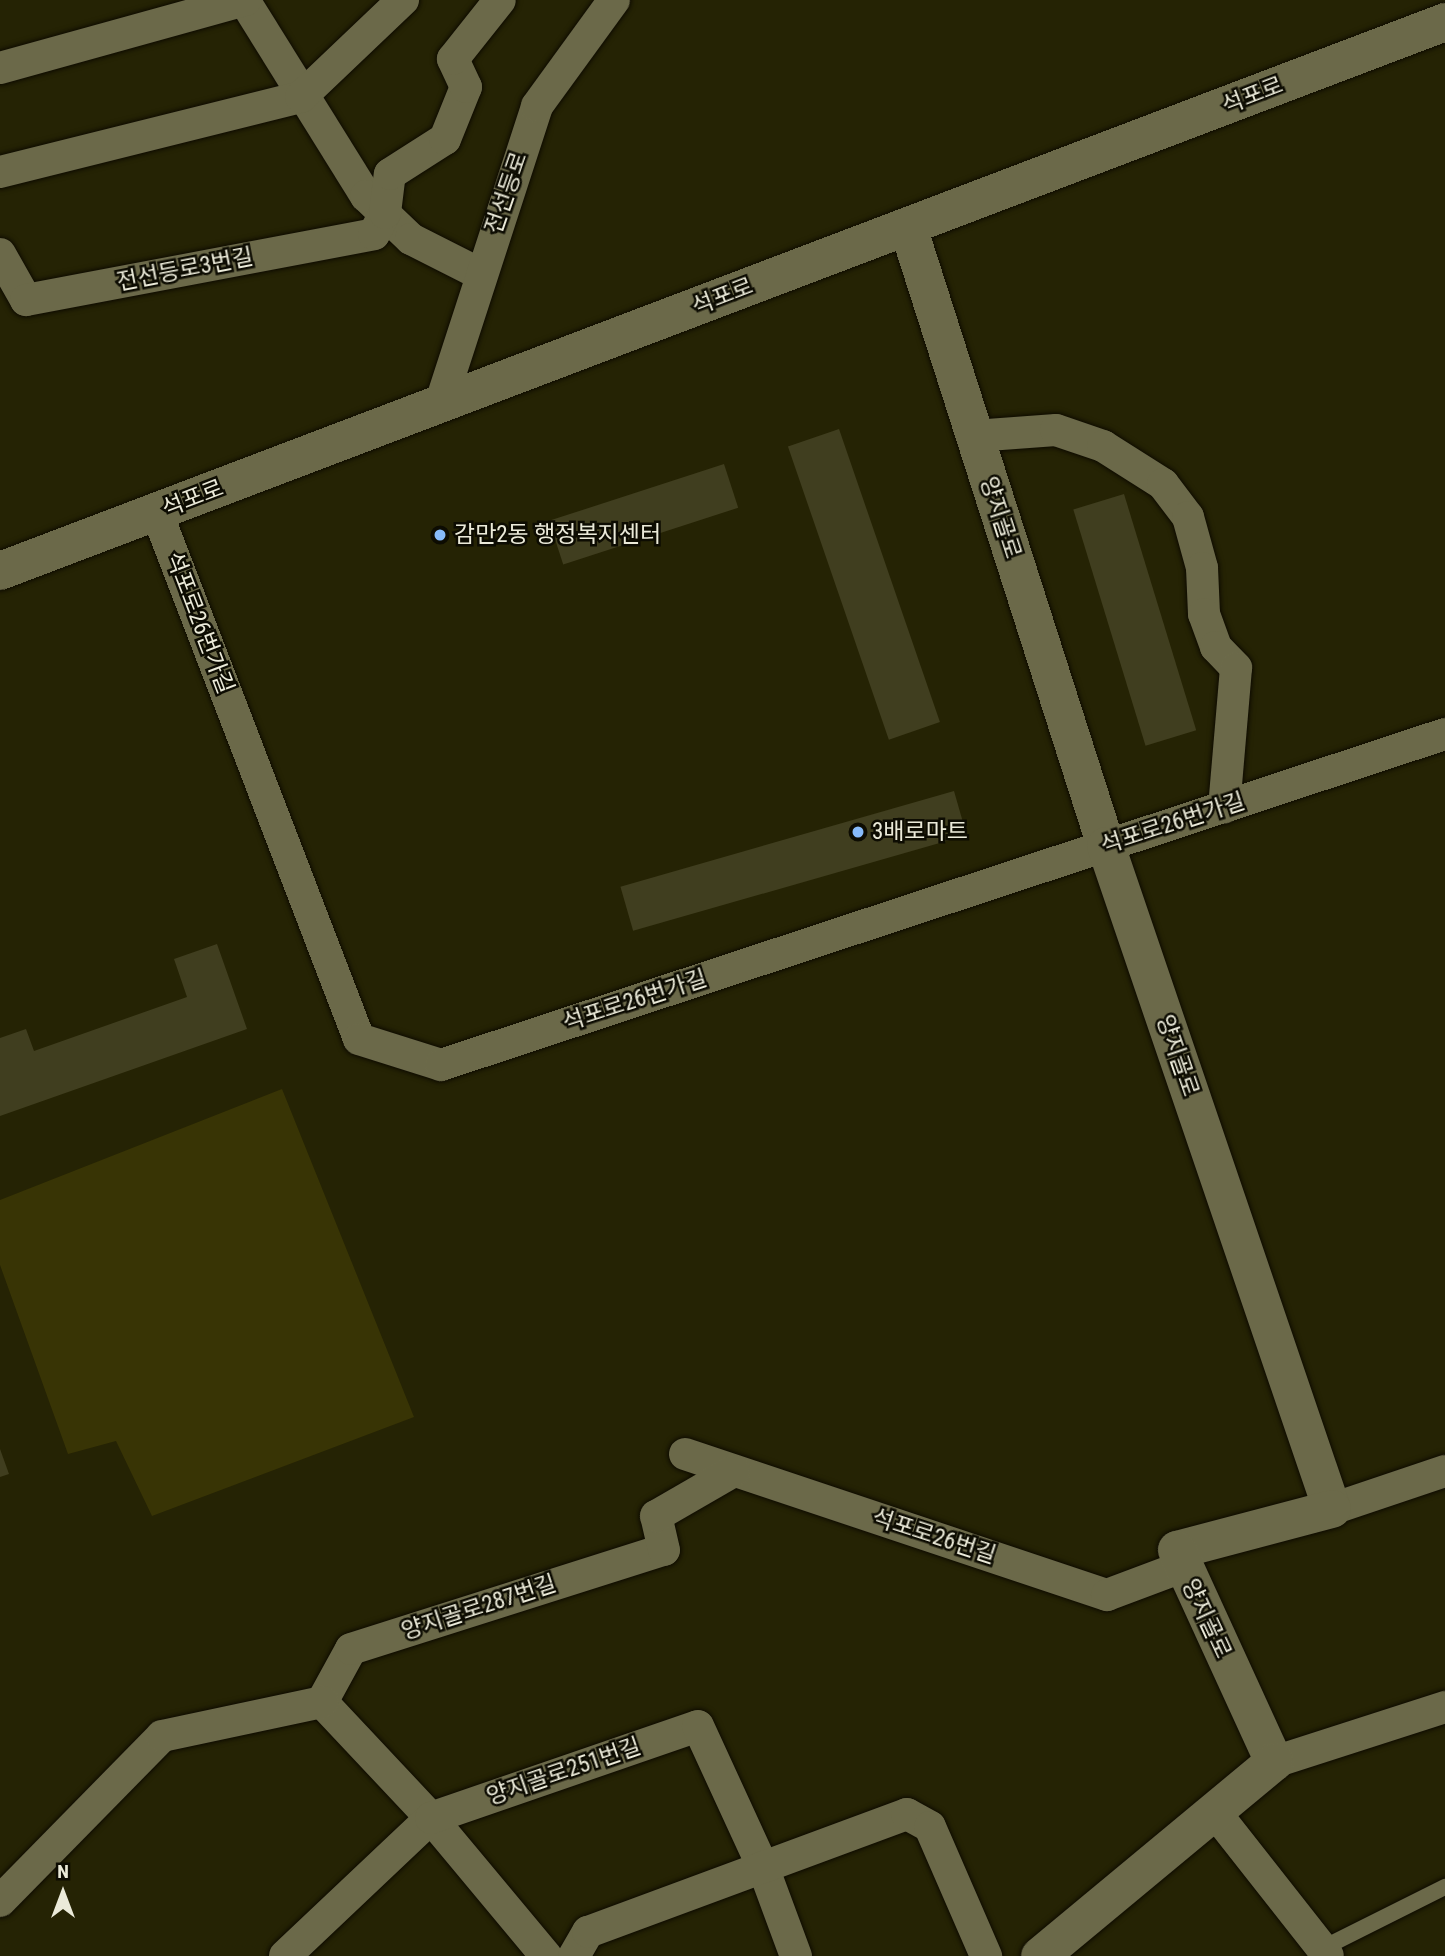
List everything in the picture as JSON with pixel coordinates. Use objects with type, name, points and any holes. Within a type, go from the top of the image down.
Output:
[{"type":"street","points":[[0,68],[245,0],[301,97],[366,196],[411,239],[480,274]]},
{"type":"street","points":[[0,172],[301,97],[403,0]]},
{"type":"street","points":[[385,213],[390,174],[445,139],[466,87],[453,59],[500,0]]},
{"type":"street","name":"전선등로","points":[[440,405],[480,274],[537,106],[614,0]]},
{"type":"street","name":"석포로","points":[[0,570],[157,513],[1445,22]]},
{"type":"street","name":"전선등로3번길","points":[[0,254],[26,300],[374,234],[385,213]]},
{"type":"street","name":"양지골로","points":[[908,227],[1106,846],[1332,1509],[1177,1550],[1182,1567],[1274,1762]]},
{"type":"street","points":[[974,436],[1056,430],[1103,446],[1163,484],[1188,517],[1202,568],[1204,614],[1216,647],[1236,668],[1224,807]]},
{"type":"street","name":"석포로26번가길","points":[[157,513],[359,1039],[441,1065],[1445,734]]},
{"type":"street","name":"석포로26번길","points":[[685,1454],[1107,1595],[1182,1567]]},
{"type":"street","name":"양지골로287번길","points":[[322,1702],[351,1649],[664,1550],[656,1516],[734,1471]]},
{"type":"street","points":[[1332,1509],[1445,1471]]},
{"type":"street","points":[[0,1901],[162,1736],[322,1702],[431,1818],[546,1956]]},
{"type":"street","points":[[1040,1956],[1274,1762],[1445,1707]]},
{"type":"street","name":"양지골로251번길","points":[[285,1956],[431,1818],[698,1726],[763,1867]]},
{"type":"street","points":[[1214,1811],[1320,1953]]},
{"type":"street","points":[[574,1956],[588,1932],[907,1814],[930,1827],[986,1956]]},
{"type":"street","points":[[763,1867],[796,1956]]},
{"type":"lane","points":[[1320,1953],[1445,1886]]},
{"type":"shaded area","points":[[282,1089],[414,1417],[152,1516],[116,1441],[68,1454],[0,1265],[0,1200]]},
{"type":"building","points":[[839,429],[940,722],[889,740],[788,447]]},
{"type":"building","points":[[724,464],[738,508],[563,565],[549,521]]},
{"type":"building","points":[[1124,494],[1196,730],[1146,746],[1073,509]]},
{"type":"building","points":[[954,791],[967,835],[633,931],[620,887]]},
{"type":"building","points":[[217,944],[247,1029],[0,1116],[0,1038],[26,1029],[34,1051],[187,997],[174,959]]},
{"type":"building","points":[[0,1449],[9,1474],[0,1477]]},
{"type":"place","name":"감만2동 행정복지센터","points":[[440,535]]},
{"type":"place","name":"3배로마트","points":[[858,832]]}]
